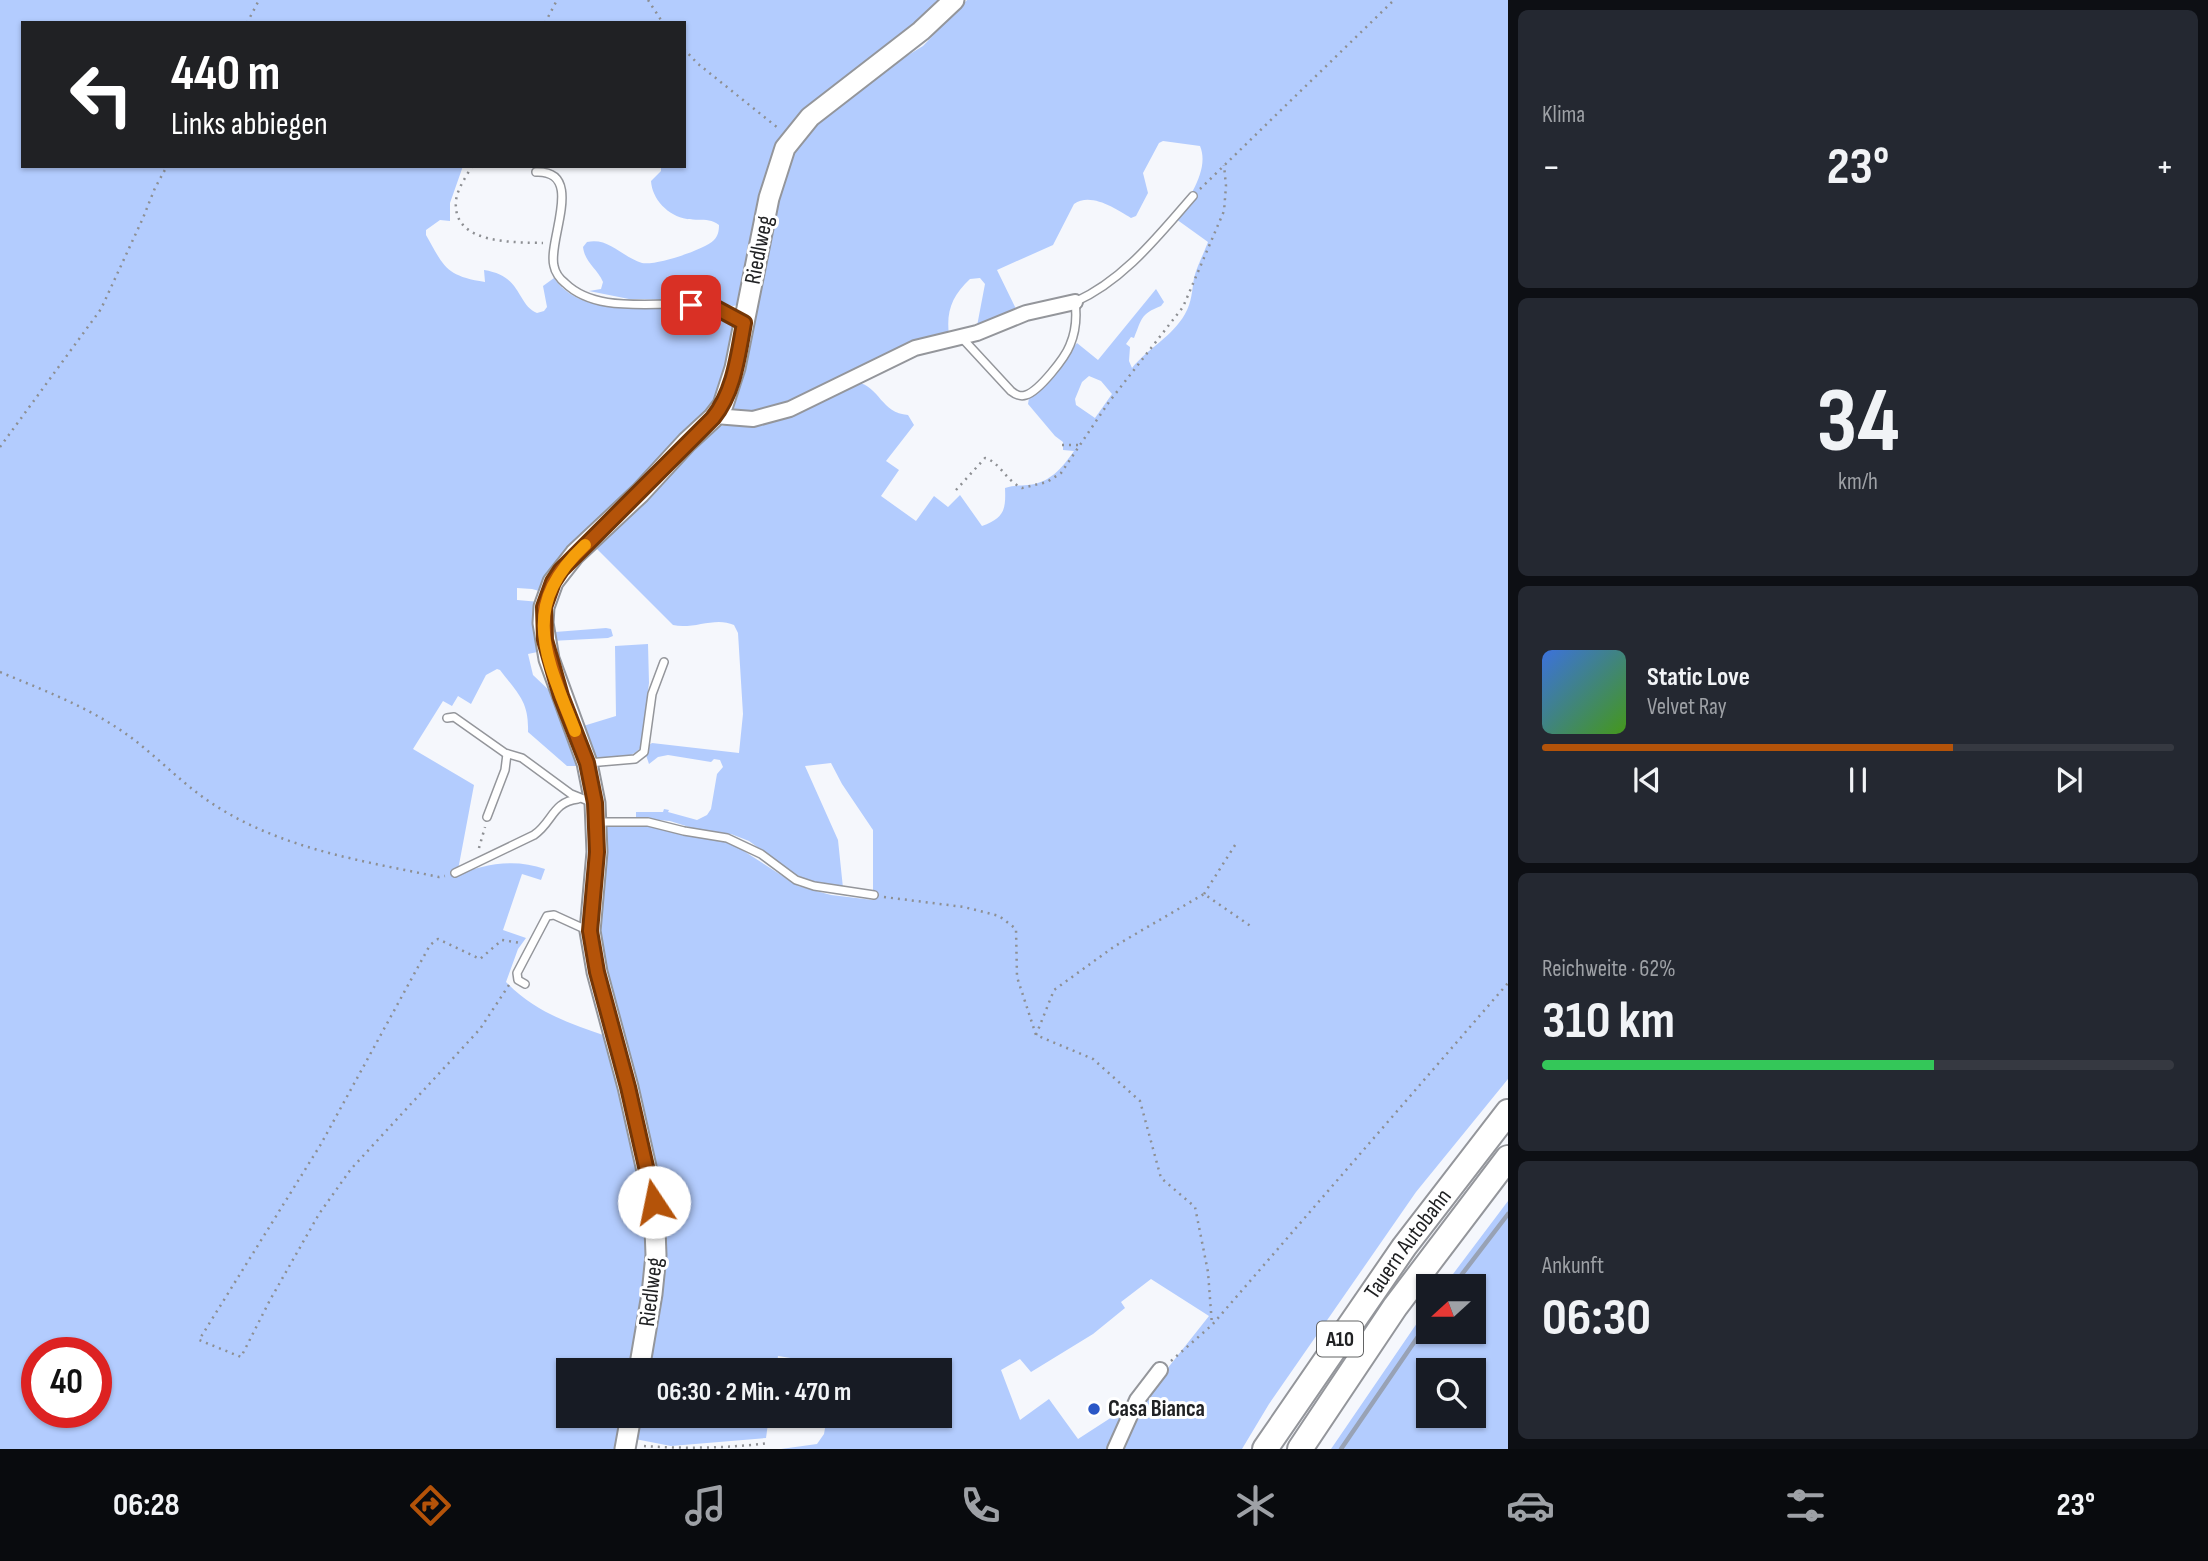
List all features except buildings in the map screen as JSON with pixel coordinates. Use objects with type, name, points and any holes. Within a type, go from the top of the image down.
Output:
[{"type":"highway","name":"Tauern Autobahn","points":[[1265,1449],[1404,1247],[1508,1112]]},
{"type":"highway","name":"Tauern Autobahn","points":[[1300,1449],[1395,1307],[1508,1158]]},
{"type":"street","name":"Riedlweg","points":[[641,1358],[653,1294],[656,1255],[654,1202],[628,1087],[597,972],[590,931],[597,852],[587,763],[561,696],[548,652],[543,623],[548,595],[553,582],[575,554],[640,493],[715,416],[728,392],[769,198],[780,159],[791,139],[810,117],[920,31],[954,0]]},
{"type":"street","points":[[715,416],[753,419],[790,409],[915,348],[960,337],[1027,313],[1075,302]]},
{"type":"street","points":[[1115,1449],[1137,1400],[1160,1370]]},
{"type":"street","points":[[626,1446],[629,1428]]},
{"type":"lane","points":[[536,173],[558,178],[560,224],[554,243],[553,265],[572,289],[591,298],[612,303],[716,308],[744,323]]},
{"type":"lane","points":[[960,337],[1011,391],[1024,396],[1038,387],[1068,350],[1076,323],[1075,302],[1103,287],[1128,268],[1193,196]]},
{"type":"lane","points":[[587,763],[635,759],[644,752],[652,694],[664,662]]},
{"type":"lane","points":[[447,718],[454,717],[507,754],[526,760],[590,808]]},
{"type":"lane","points":[[487,817],[505,770],[507,754]]},
{"type":"lane","points":[[455,873],[534,835],[545,826],[560,804],[727,838],[752,849],[796,880],[814,886],[874,895]]},
{"type":"lane","points":[[525,984],[518,980],[517,974],[545,919],[550,915],[590,931]]},
{"type":"path","points":[[248,21],[259,0]]},
{"type":"path","points":[[546,21],[557,0]]},
{"type":"path","points":[[648,0],[662,21]]},
{"type":"path","points":[[1193,196],[1394,0]]},
{"type":"path","points":[[686,51],[791,139]]},
{"type":"path","points":[[956,490],[985,458],[992,460],[1010,481],[1022,488],[1047,482],[1062,473],[1109,402],[1174,319],[1189,294],[1224,211],[1224,166]]},
{"type":"path","points":[[0,447],[101,309],[166,168]]},
{"type":"path","points":[[471,168],[456,201],[457,212],[470,231],[494,241],[554,243]]},
{"type":"path","points":[[1062,445],[1080,445]]},
{"type":"path","points":[[0,672],[80,705],[129,736],[178,779],[216,806],[256,828],[314,850],[439,877],[455,873]]},
{"type":"path","points":[[470,867],[483,838],[487,817]]},
{"type":"path","points":[[1036,1035],[1054,990],[1115,946],[1204,894],[1237,842]]},
{"type":"path","points":[[1204,894],[1252,927]]},
{"type":"path","points":[[874,895],[964,907],[999,916],[1016,929],[1017,977],[1036,1035],[1093,1059],[1140,1101],[1161,1178],[1195,1207],[1208,1272],[1212,1325]]},
{"type":"path","points":[[517,974],[480,1029],[351,1169],[318,1214],[241,1357],[199,1340],[321,1144],[434,941],[444,941],[480,959],[502,940],[531,946]]},
{"type":"path","points":[[1160,1370],[1212,1325],[1508,984]]},
{"type":"path","points":[[626,1446],[657,1449],[706,1448],[769,1443]]},
{"type":"shaded area","points":[[0,0],[948,0],[798,124],[738,305],[733,306],[710,301],[629,299],[589,291],[601,289],[603,282],[584,253],[583,247],[587,242],[602,242],[635,260],[648,263],[668,260],[700,248],[714,240],[718,233],[719,225],[708,220],[691,220],[673,214],[662,206],[652,188],[651,181],[661,168],[686,168],[686,21],[21,21],[21,168],[462,168],[450,203],[450,221],[440,220],[426,230],[437,255],[454,273],[485,282],[484,270],[497,273],[512,284],[530,309],[537,313],[547,307],[543,286],[554,278],[569,293],[589,302],[611,306],[703,309],[723,316],[735,331],[722,396],[543,592],[517,588],[517,600],[540,602],[542,651],[528,654],[533,675],[553,694],[582,766],[567,766],[528,732],[527,713],[521,698],[497,669],[486,675],[471,704],[458,696],[452,706],[443,701],[413,749],[474,785],[458,870],[453,877],[498,864],[522,864],[545,869],[541,880],[522,874],[503,930],[526,938],[518,949],[506,982],[541,1009],[567,1022],[609,1037],[636,1133],[652,1261],[637,1358],[556,1358],[556,1428],[623,1428],[619,1449],[0,1449]]},
{"type":"shaded area","points":[[967,0],[1508,0],[1508,1079],[1416,1192],[1269,1404],[1242,1449],[1120,1449],[1148,1393],[1209,1316],[1151,1279],[1121,1302],[1125,1308],[1093,1334],[1031,1372],[1020,1359],[1001,1370],[1020,1420],[1049,1399],[1078,1439],[1126,1408],[1108,1449],[781,1449],[817,1444],[825,1428],[952,1428],[952,1358],[645,1358],[661,1233],[665,1225],[663,1201],[595,944],[601,827],[654,826],[733,844],[798,886],[831,895],[873,900],[873,830],[831,763],[805,766],[838,840],[843,888],[813,882],[794,874],[749,841],[731,834],[708,833],[670,821],[636,818],[636,812],[663,812],[664,809],[697,820],[707,815],[711,809],[717,774],[723,767],[720,760],[714,759],[711,762],[668,755],[658,757],[649,764],[646,755],[652,743],[739,753],[743,714],[738,633],[734,625],[719,622],[673,625],[592,544],[712,427],[755,422],[857,382],[871,389],[892,410],[908,415],[914,425],[886,461],[899,470],[881,496],[916,521],[934,496],[948,507],[960,495],[982,526],[989,523],[999,516],[1004,508],[1005,488],[1036,484],[1049,478],[1074,451],[1063,450],[1063,442],[1028,404],[1029,398],[1077,343],[1098,360],[1156,289],[1164,302],[1145,315],[1134,338],[1131,337],[1126,344],[1130,347],[1129,361],[1132,368],[1185,314],[1195,273],[1208,242],[1176,219],[1200,174],[1200,146],[1163,141],[1159,143],[1143,173],[1148,193],[1136,216],[1131,218],[1096,201],[1081,201],[1074,204],[1053,245],[997,270],[1017,311],[977,326],[985,284],[980,278],[970,279],[952,304],[948,319],[949,335],[803,400],[756,414],[732,411],[729,404],[766,234],[797,134],[872,77],[923,46]],"holes":[[[1089,376],[1101,381],[1112,394],[1095,418],[1076,405],[1075,399],[1082,382]]]},
{"type":"shaded area","points":[[553,609],[555,632],[606,628],[611,629],[613,636],[551,641]]},
{"type":"shaded area","points":[[648,644],[649,683],[641,747],[626,757],[594,757],[580,727],[616,716],[615,646]]},
{"type":"shaded area","points":[[1508,1201],[1508,1449],[1331,1449],[1416,1325],[1416,1344],[1486,1344],[1486,1274],[1453,1274]]},
{"type":"shaded area","points":[[637,1428],[767,1428],[766,1438],[671,1446],[635,1439]]},
{"type":"waterway","points":[[1462,1274],[1508,1214]]},
{"type":"waterway","points":[[1341,1449],[1416,1340]]},
{"type":"slow traffic","points":[[575,731],[550,659],[543,623],[544,607],[553,582],[585,545]]},
{"type":"place","name":"Casa Bianca","points":[[1094,1409]]},
{"type":"route","points":[[654,1202],[628,1087],[597,972],[590,931],[597,852],[595,803],[587,763],[561,696],[545,640],[543,623],[548,595],[561,570],[640,493],[723,405],[735,368],[744,323],[716,308],[691,305]]}]
